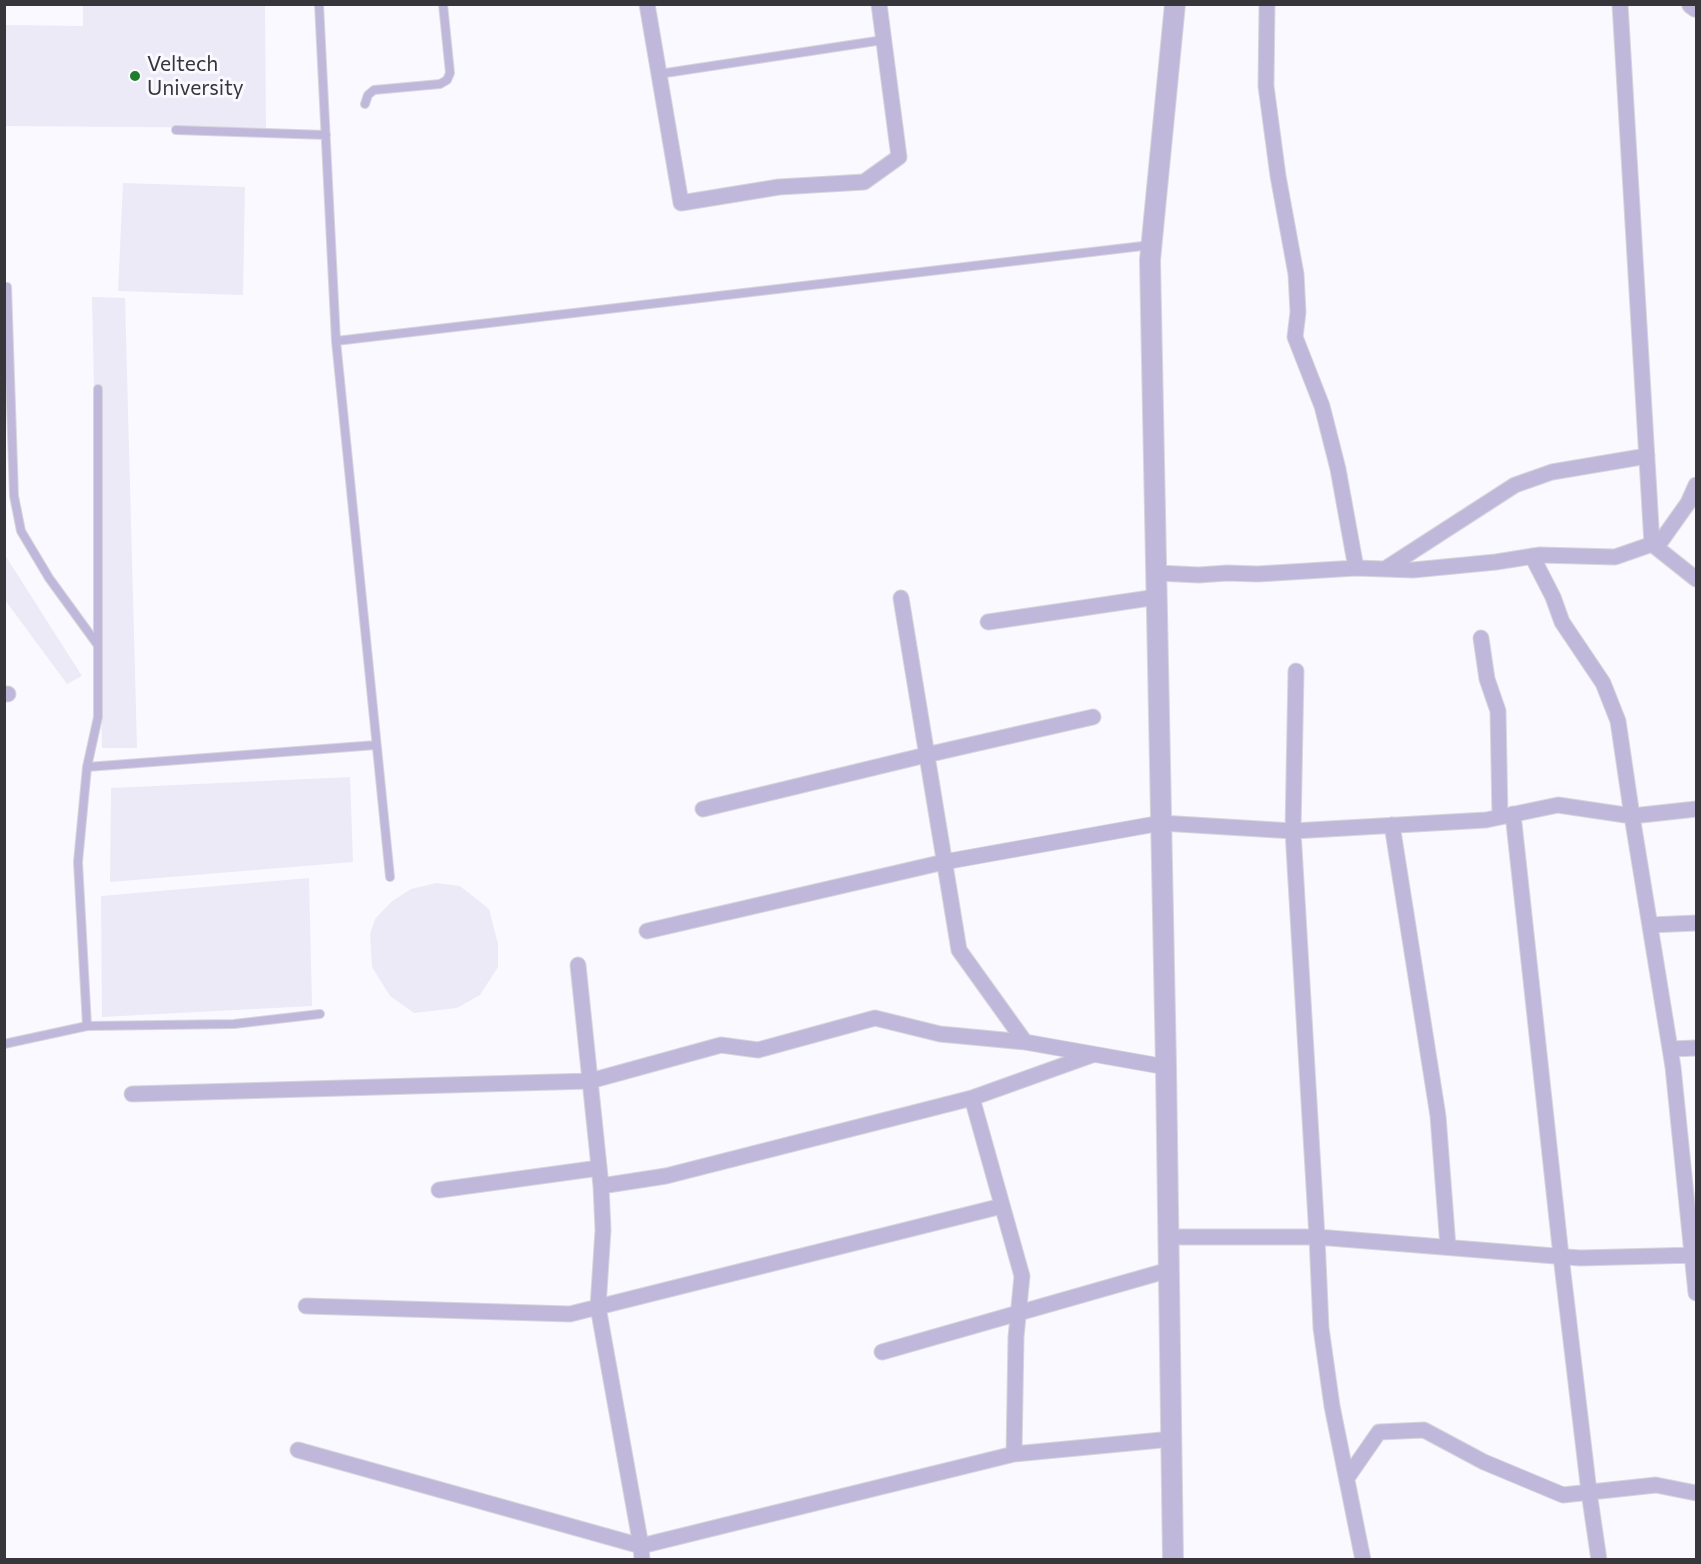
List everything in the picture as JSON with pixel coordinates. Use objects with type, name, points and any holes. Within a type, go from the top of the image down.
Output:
[{"type":"street","points":[[647,4],[681,203],[779,187],[864,182],[899,157],[879,4]]},
{"type":"street","points":[[1173,1560],[1150,260],[1175,4]]},
{"type":"street","points":[[1267,4],[1266,86],[1278,176],[1296,274],[1298,312],[1295,337],[1322,406],[1338,469],[1356,568]]},
{"type":"street","points":[[1620,4],[1652,544]]},
{"type":"street","points":[[1692,4],[1696,7]]},
{"type":"street","points":[[1385,569],[1515,485],[1552,472],[1647,456]]},
{"type":"street","points":[[1156,573],[1258,574],[1356,568],[1413,570],[1532,556],[1615,557],[1661,541],[1688,503],[1696,485]]},
{"type":"street","points":[[1652,544],[1696,579]]},
{"type":"street","points":[[1532,556],[1553,597],[1562,622],[1604,683],[1618,721],[1670,1049],[1695,1255],[1696,1293]]},
{"type":"street","points":[[988,622],[1157,597]]},
{"type":"street","points":[[901,598],[959,950],[1025,1042]]},
{"type":"street","points":[[1481,638],[1487,679],[1498,711],[1507,816],[1599,1560]]},
{"type":"street","points":[[1296,671],[1293,831],[1321,1328],[1332,1406],[1363,1560]]},
{"type":"street","points":[[703,809],[1093,717]]},
{"type":"street","points":[[647,931],[944,862],[1161,823],[1293,831],[1486,820],[1558,805],[1632,816],[1696,809]]},
{"type":"street","points":[[1392,825],[1438,1116],[1448,1247]]},
{"type":"street","points":[[1650,925],[1696,922]]},
{"type":"street","points":[[578,965],[602,1186],[603,1230],[598,1307],[641,1553]]},
{"type":"street","points":[[132,1094],[590,1081],[721,1045],[758,1050],[875,1018],[940,1034],[1025,1042],[1166,1067]]},
{"type":"street","points":[[1670,1049],[1696,1048]]},
{"type":"street","points":[[602,1186],[666,1176],[972,1098],[1095,1054]]},
{"type":"street","points":[[972,1098],[1022,1276],[1016,1337],[1014,1454]]},
{"type":"street","points":[[439,1190],[600,1168]]},
{"type":"street","points":[[306,1306],[570,1314],[1002,1206]]},
{"type":"street","points":[[1169,1237],[1317,1237],[1580,1258],[1695,1255]]},
{"type":"street","points":[[882,1352],[1169,1270]]},
{"type":"street","points":[[1347,1478],[1379,1432],[1424,1430],[1484,1462],[1563,1495],[1656,1485],[1696,1493]]},
{"type":"street","points":[[298,1450],[641,1553],[1014,1454],[1172,1439]]},
{"type":"lane","points":[[320,4],[336,341],[390,877]]},
{"type":"lane","points":[[365,104],[368,95],[374,90],[440,84],[447,80],[450,73],[443,4]]},
{"type":"lane","points":[[659,74],[884,40]]},
{"type":"lane","points":[[176,130],[326,135]]},
{"type":"lane","points":[[336,341],[1152,245]]},
{"type":"lane","points":[[7,286],[14,496],[21,531],[49,578],[98,646]]},
{"type":"lane","points":[[87,1026],[78,862],[87,767],[98,717],[98,389]]},
{"type":"lane","points":[[87,767],[376,746]]},
{"type":"lane","points":[[4,1044],[87,1026],[234,1024],[320,1014]]},
{"type":"shaded area","name":"Veltech University","points":[[83,5],[265,5],[266,128],[5,126],[4,25],[83,26]]},
{"type":"shaded area","points":[[123,183],[245,187],[243,295],[118,291]]},
{"type":"shaded area","points":[[92,297],[125,298],[137,748],[102,748]]},
{"type":"shaded area","points":[[5,555],[82,676],[67,684],[5,600]]},
{"type":"shaded area","points":[[350,777],[353,862],[110,882],[111,788]]},
{"type":"shaded area","points":[[309,878],[312,1006],[102,1017],[101,896]]},
{"type":"shaded area","points":[[436,883],[460,886],[489,909],[498,944],[498,967],[480,995],[457,1008],[414,1013],[390,996],[372,967],[370,934],[375,919],[391,902],[411,889]]},
{"type":"place","name":"Veltech University","points":[[135,76]]}]
